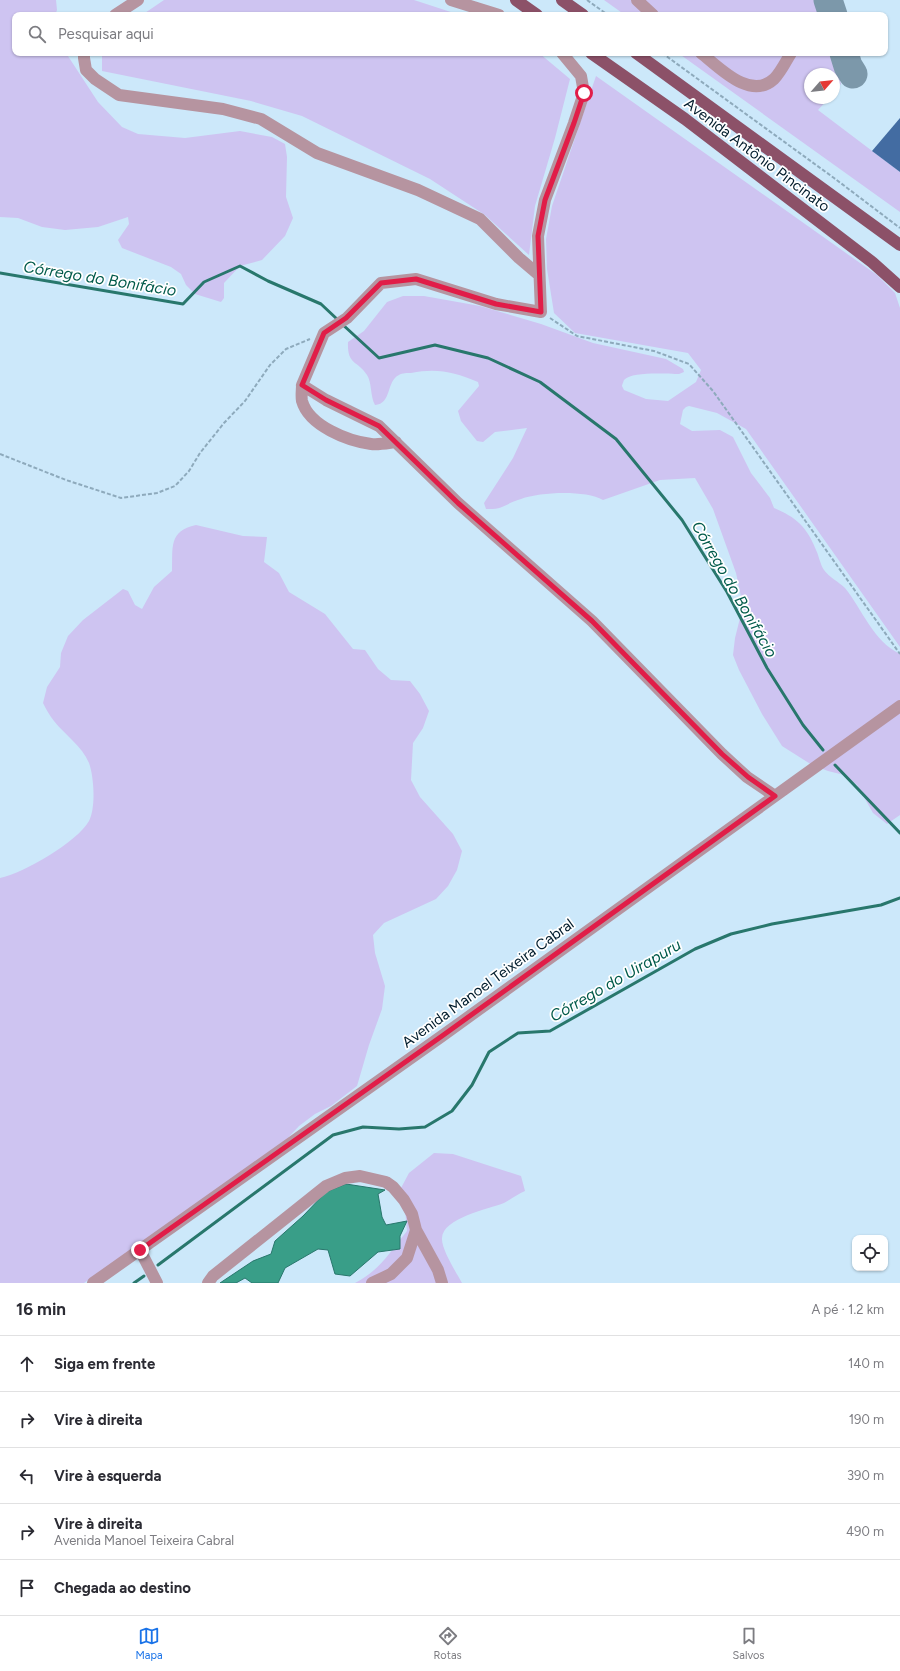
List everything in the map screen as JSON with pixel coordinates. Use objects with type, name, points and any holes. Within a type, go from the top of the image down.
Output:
[{"type":"main road","points":[[516,0],[533,12]]},
{"type":"main road","points":[[562,0],[579,12]]},
{"type":"main road","name":"Avenida Antônio Pincinato","points":[[595,56],[685,119],[872,262],[900,287]]},
{"type":"main road","name":"Avenida Antônio Pincinato","points":[[640,56],[900,245]]},
{"type":"street","points":[[120,12],[138,0]]},
{"type":"street","points":[[451,0],[489,12]]},
{"type":"street","points":[[637,0],[650,12]]},
{"type":"street","points":[[84,56],[86,70],[95,79],[119,95],[223,109],[261,119],[317,153],[418,190],[480,219],[519,258],[539,275]]},
{"type":"street","points":[[396,442],[372,444],[351,440],[323,427],[310,413],[302,401],[302,385],[324,333],[346,318],[381,283],[416,279],[496,304],[541,312],[538,236],[545,200],[584,93],[581,76],[564,56]]},
{"type":"street","points":[[705,56],[731,76],[745,84],[758,87],[768,84],[775,78],[789,56]]},
{"type":"street","points":[[302,385],[326,400],[379,426],[458,503],[592,621],[722,754],[748,777],[775,796]]},
{"type":"street","name":"Avenida Manoel Teixeira Cabral","points":[[101,1281],[140,1250],[436,1040],[900,706]]},
{"type":"street","points":[[208,1283],[213,1276],[326,1186],[345,1178],[360,1176],[386,1182],[394,1188],[404,1200],[412,1214],[416,1230],[438,1270],[442,1283]]},
{"type":"street","points":[[372,1283],[391,1274],[407,1258],[416,1230]]},
{"type":"street","points":[[140,1250],[157,1283]]},
{"type":"path","points":[[587,0],[604,12]]},
{"type":"path","points":[[666,56],[816,164],[900,228]]},
{"type":"path","points":[[541,312],[577,336],[654,351],[689,364],[713,391],[900,654]]},
{"type":"path","points":[[0,454],[66,480],[122,498],[163,491],[175,486],[189,471],[200,453],[244,401],[270,365],[286,348],[324,333]]},
{"type":"shaded area","points":[[0,0],[56,0],[56,12],[12,12],[12,56],[68,56],[98,102],[122,127],[138,134],[185,138],[240,131],[272,137],[285,144],[287,157],[286,197],[293,218],[285,236],[262,260],[240,266],[224,283],[224,298],[221,302],[195,294],[186,285],[181,274],[171,267],[122,248],[118,240],[129,224],[128,217],[98,227],[65,230],[42,227],[18,218],[0,217]]},
{"type":"shaded area","points":[[164,0],[414,0],[451,12],[146,12]]},
{"type":"shaded area","points":[[604,0],[633,0],[645,12],[621,12]]},
{"type":"shaded area","points":[[641,0],[815,0],[820,12],[654,12]]},
{"type":"shaded area","points":[[102,56],[543,56],[570,79],[555,138],[535,206],[529,255],[485,215],[430,179],[302,116],[251,101],[102,71]]},
{"type":"shaded area","points":[[682,56],[699,56],[732,81],[757,90],[792,56],[834,56],[837,68],[804,68],[804,104],[824,104],[818,110],[900,172],[900,212]]},
{"type":"shaded area","points":[[709,56],[786,56],[777,70],[764,81],[743,79]]},
{"type":"shaded area","points":[[596,76],[877,275],[895,293],[900,308],[900,647],[746,429],[717,413],[689,406],[683,410],[680,424],[692,431],[720,430],[733,437],[751,473],[770,498],[774,508],[795,519],[805,529],[813,542],[824,570],[845,588],[882,641],[900,654],[900,815],[887,824],[873,813],[857,785],[844,775],[812,765],[782,746],[762,714],[739,670],[733,655],[735,638],[743,606],[736,573],[713,509],[695,478],[660,480],[603,500],[574,493],[563,493],[530,497],[501,507],[486,509],[484,503],[513,458],[527,428],[495,432],[483,442],[477,441],[461,421],[458,411],[479,386],[478,382],[453,373],[429,371],[400,374],[392,382],[387,397],[384,401],[375,405],[372,398],[369,378],[363,370],[353,362],[349,355],[348,342],[364,331],[387,302],[403,296],[424,296],[480,306],[541,324],[593,343],[666,359],[683,369],[684,372],[679,374],[642,374],[628,377],[624,380],[622,386],[624,390],[646,399],[668,401],[696,382],[701,370],[688,353],[575,333],[554,313],[547,269],[546,239],[552,206]]},
{"type":"shaded area","points":[[196,525],[243,536],[267,537],[264,562],[279,573],[289,592],[325,614],[353,649],[365,650],[378,669],[391,680],[410,681],[420,694],[429,711],[423,728],[413,743],[411,780],[420,797],[453,834],[462,851],[457,870],[448,886],[436,899],[384,923],[373,935],[375,953],[385,986],[382,1009],[369,1045],[357,1086],[331,1106],[315,1114],[299,1126],[285,1141],[84,1283],[0,1283],[0,878],[36,863],[62,847],[83,829],[89,821],[93,808],[93,784],[89,763],[78,746],[58,726],[45,708],[43,703],[47,687],[60,667],[61,653],[68,636],[83,620],[123,589],[128,591],[135,605],[142,609],[154,587],[172,571],[173,548],[176,536],[181,531]]},
{"type":"shaded area","points":[[434,1153],[453,1154],[521,1176],[525,1191],[504,1203],[467,1215],[450,1225],[444,1231],[442,1243],[449,1260],[462,1283],[355,1283],[378,1267],[407,1231],[404,1197],[401,1188],[409,1173]]},
{"type":"shaded area","points":[[346,1184],[385,1190],[378,1194],[382,1217],[386,1225],[407,1221],[400,1236],[400,1249],[378,1252],[350,1276],[335,1274],[328,1250],[318,1249],[285,1268],[278,1283],[252,1283],[245,1278],[236,1283],[220,1283],[253,1261],[271,1254],[275,1241],[303,1216],[326,1192]]},
{"type":"building","points":[[900,118],[900,172],[872,151]]},
{"type":"waterway","name":"Córrego do Bonifácio","points":[[0,273],[183,304],[204,282],[240,266],[268,281],[321,304],[338,320]]},
{"type":"waterway","name":"Córrego do Bonifácio","points":[[342,324],[379,358],[435,345],[488,358],[540,382],[616,439],[682,520],[727,592],[767,668],[803,725],[823,750]]},
{"type":"waterway","points":[[835,765],[900,833]]},
{"type":"waterway","name":"Córrego do Uirapuru","points":[[158,1265],[333,1135],[363,1127],[399,1129],[425,1127],[452,1111],[472,1085],[489,1052],[518,1033],[550,1031],[695,949],[731,934],[772,924],[881,905],[900,898]]},
{"type":"waterway","name":"Córrego do Uirapuru","points":[[134,1283],[144,1276]]},
{"type":"taxiway","points":[[828,0],[832,12]]},
{"type":"taxiway","points":[[845,56],[848,66],[853,74]]},
{"type":"route","points":[[140,1250],[442,1036],[775,796],[748,777],[722,754],[592,621],[547,583],[458,503],[379,426],[326,400],[302,385],[324,333],[346,318],[381,283],[416,279],[496,304],[541,312],[538,236],[545,200],[584,93]]}]
